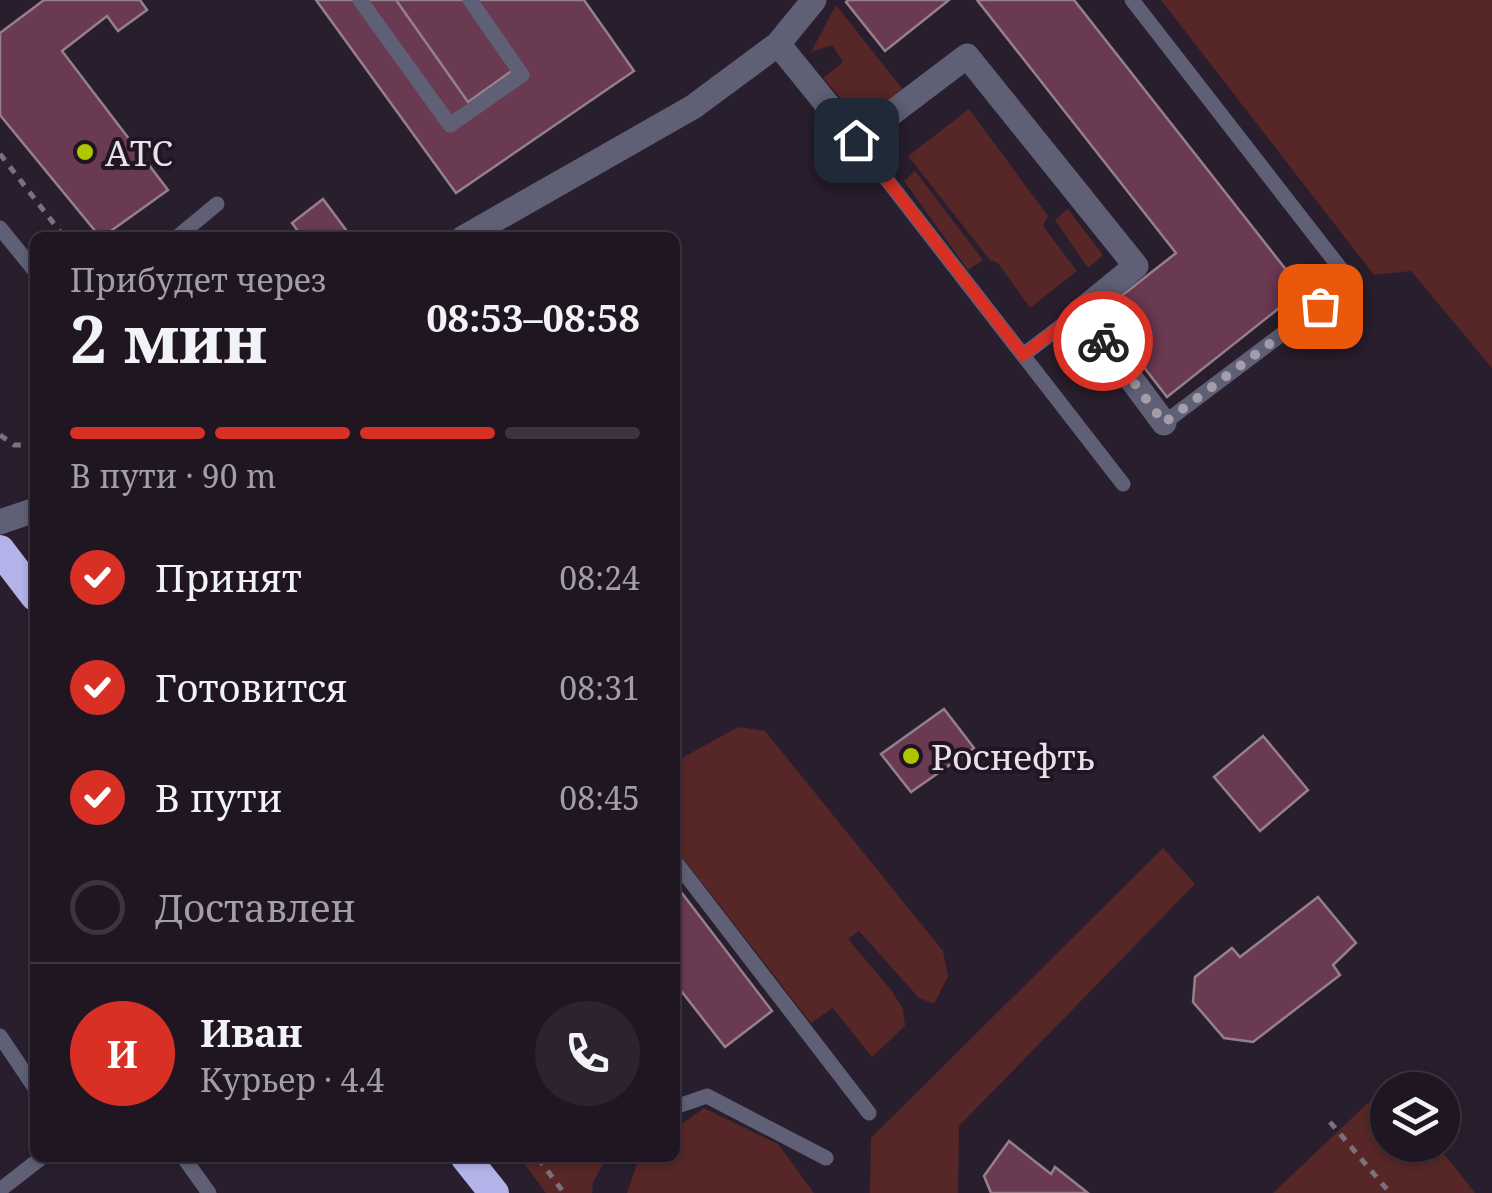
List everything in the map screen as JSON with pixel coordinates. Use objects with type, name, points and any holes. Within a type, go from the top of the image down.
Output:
[{"type":"highway","points":[[0,550],[30,589]]},
{"type":"highway","points":[[469,1162],[494,1193]]},
{"type":"street","points":[[474,232],[693,106],[778,44],[814,0]]},
{"type":"street","points":[[778,44],[856,140],[967,56],[1136,266],[1081,311],[1164,423]]},
{"type":"street","points":[[0,522],[30,512]]},
{"type":"lane","points":[[360,0],[450,124],[522,75],[470,0]]},
{"type":"lane","points":[[1132,0],[1351,282],[1164,423]]},
{"type":"lane","points":[[856,140],[1124,484]]},
{"type":"lane","points":[[183,232],[218,204]]},
{"type":"lane","points":[[0,228],[30,265]]},
{"type":"lane","points":[[1023,355],[1081,311]]},
{"type":"lane","points":[[680,867],[869,1113]]},
{"type":"lane","points":[[0,1036],[30,1081]]},
{"type":"lane","points":[[680,1105],[708,1096],[826,1158]]},
{"type":"lane","points":[[0,1190],[36,1162]]},
{"type":"lane","points":[[187,1162],[209,1193]]},
{"type":"path","points":[[0,154],[60,232]]},
{"type":"path","points":[[0,435],[14,445],[30,445]]},
{"type":"path","points":[[1330,1122],[1390,1193]]},
{"type":"path","points":[[541,1162],[564,1193]]},
{"type":"shaded area","points":[[1161,0],[1492,0],[1492,368],[1411,271],[1374,275]]},
{"type":"shaded area","points":[[836,5],[904,91],[862,122],[823,78],[843,62],[832,45],[811,52]]},
{"type":"shaded area","points":[[969,109],[1048,216],[1043,226],[1077,271],[1030,308],[998,263],[990,260],[908,156]]},
{"type":"shaded area","points":[[915,171],[983,260],[968,270],[904,181]]},
{"type":"shaded area","points":[[1068,209],[1103,255],[1088,268],[1055,220]]},
{"type":"shaded area","points":[[738,727],[765,731],[943,951],[948,976],[934,1004],[919,998],[859,931],[848,939],[903,1009],[905,1026],[872,1057],[833,1008],[811,1023],[680,854],[680,759]]},
{"type":"shaded area","points":[[1163,848],[1195,884],[959,1126],[958,1193],[870,1193],[871,1138]]},
{"type":"shaded area","points":[[1370,1101],[1370,1162],[1450,1162],[1475,1193],[1273,1193]]},
{"type":"shaded area","points":[[704,1108],[778,1144],[814,1193],[627,1193],[638,1162],[680,1162],[680,1125]]},
{"type":"shaded area","points":[[523,1162],[605,1162],[593,1182],[592,1193],[546,1193]]},
{"type":"building","name":"АТС","points":[[44,0],[140,0],[147,10],[118,31],[107,16],[62,51],[168,190],[109,232],[96,232],[0,115],[0,33]]},
{"type":"building","points":[[316,0],[584,0],[634,71],[456,193]]},
{"type":"building","points":[[396,0],[464,0],[513,70],[468,102]]},
{"type":"building","points":[[848,0],[949,0],[885,51]]},
{"type":"building","points":[[977,0],[1074,0],[1302,290],[1167,397],[1101,312],[1176,253]]},
{"type":"building","points":[[323,199],[348,232],[299,232],[292,223]]},
{"type":"building","points":[[944,709],[974,748],[911,792],[881,754]]},
{"type":"building","points":[[1263,736],[1308,790],[1260,831],[1214,777]]},
{"type":"building","points":[[680,891],[772,1011],[725,1047],[680,989]]},
{"type":"building","points":[[1318,897],[1356,943],[1333,965],[1340,975],[1253,1042],[1224,1038],[1193,1002],[1195,977],[1232,948],[1240,957]]},
{"type":"building","points":[[1009,1141],[1051,1174],[1055,1167],[1088,1193],[991,1193],[984,1176]]},
{"type":"way so far","points":[[1103,341],[1164,423],[1320,306]]},
{"type":"place","name":"АТС","points":[[85,152]]},
{"type":"place","name":"Роснефть","points":[[911,756]]},
{"type":"route","points":[[856,140],[1023,355],[1081,311],[1103,341]]}]
